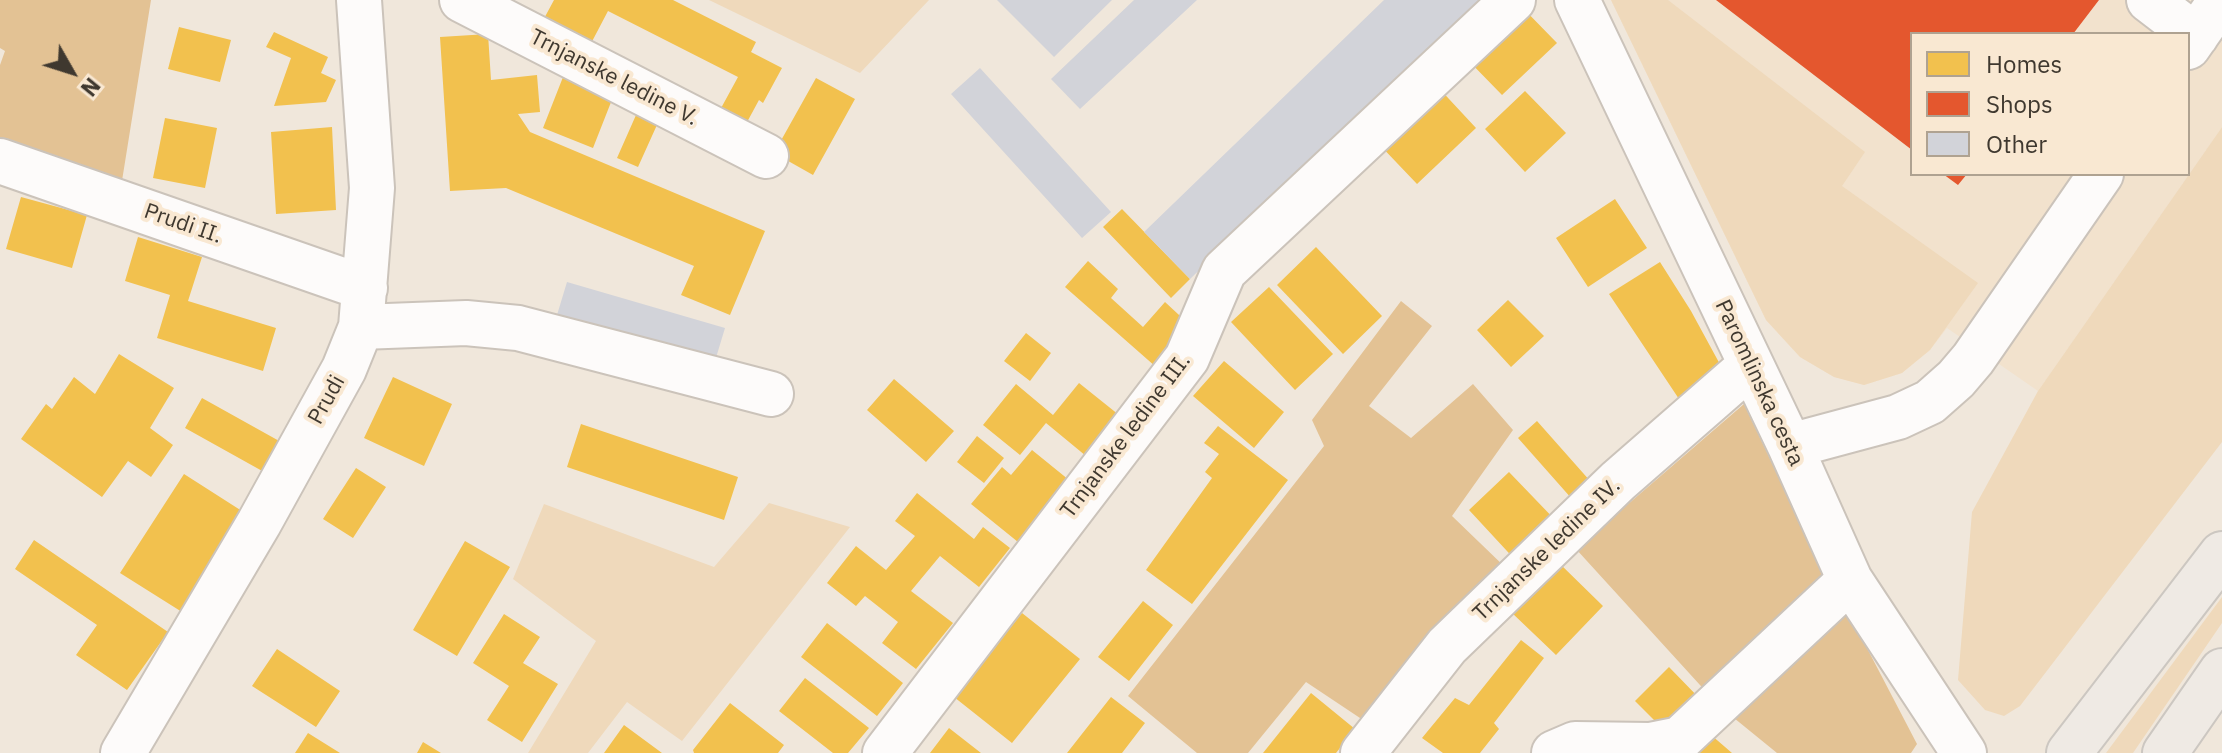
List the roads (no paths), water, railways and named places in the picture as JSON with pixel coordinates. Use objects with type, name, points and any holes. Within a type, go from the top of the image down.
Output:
[{"type":"main road","points":[[2069,753],[2222,554]]},
{"type":"main road","points":[[2165,753],[2222,671]]},
{"type":"street","name":"Prudi","points":[[123,753],[259,523],[344,369],[363,307],[372,188],[359,0]]},
{"type":"street","name":"Trnjanske ledine V.","points":[[462,0],[766,156]]},
{"type":"street","name":"Trnjanske ledine III.","points":[[885,753],[1187,358],[1224,271],[1513,0]]},
{"type":"street","name":"Paromlinska cesta","points":[[1577,0],[1790,446],[1850,580],[1964,753]]},
{"type":"street","points":[[2149,0],[2182,32]]},
{"type":"street","points":[[2192,42],[2221,0]]},
{"type":"street","name":"Prudi II.","points":[[0,161],[363,307]]},
{"type":"street","points":[[1790,446],[1898,417],[1930,402],[1973,359],[2100,176]]},
{"type":"street","points":[[363,307],[518,328],[771,394]]},
{"type":"street","name":"Trnjanske ledine IV.","points":[[1363,753],[1447,646],[1618,481],[1751,365]]},
{"type":"street","points":[[1554,753],[1575,744],[1650,745],[1680,739],[1850,580]]}]
